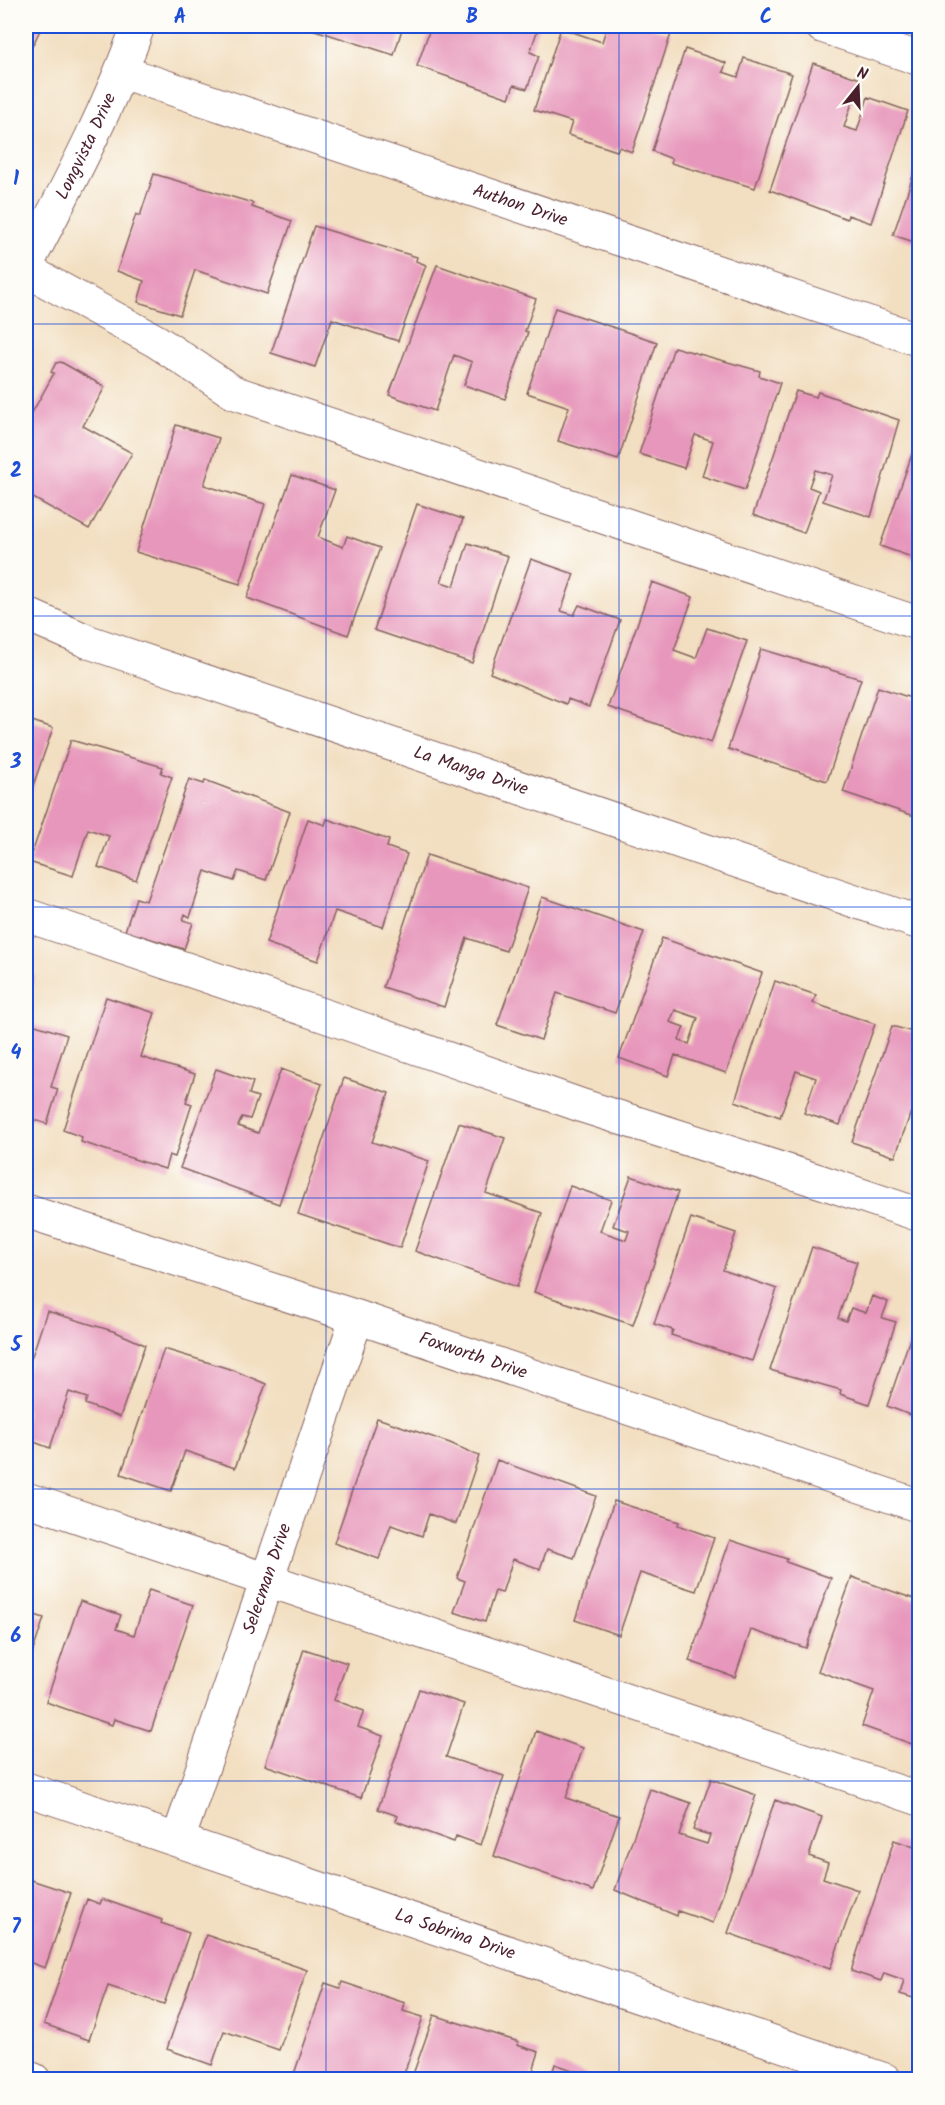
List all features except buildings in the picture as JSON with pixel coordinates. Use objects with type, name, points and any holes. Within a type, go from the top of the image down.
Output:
[{"type":"street","name":"Longvista Drive","points":[[26,266],[122,72],[138,26]]},
{"type":"street","points":[[822,26],[920,58]]},
{"type":"street","name":"Authon Drive","points":[[122,72],[920,340]]},
{"type":"street","points":[[26,270],[156,341],[234,392],[920,624]]},
{"type":"street","name":"La Manga Drive","points":[[26,614],[101,646],[920,923]]},
{"type":"street","points":[[26,915],[583,1106],[920,1215]]},
{"type":"street","name":"Foxworth Drive","points":[[26,1211],[357,1317],[920,1506]]},
{"type":"street","name":"Selecman Drive","points":[[178,1840],[357,1317]]},
{"type":"street","points":[[26,1499],[920,1799]]},
{"type":"street","name":"La Sobrina Drive","points":[[26,1789],[885,2079]]},
{"type":"street","points":[[26,2077],[34,2079]]}]
